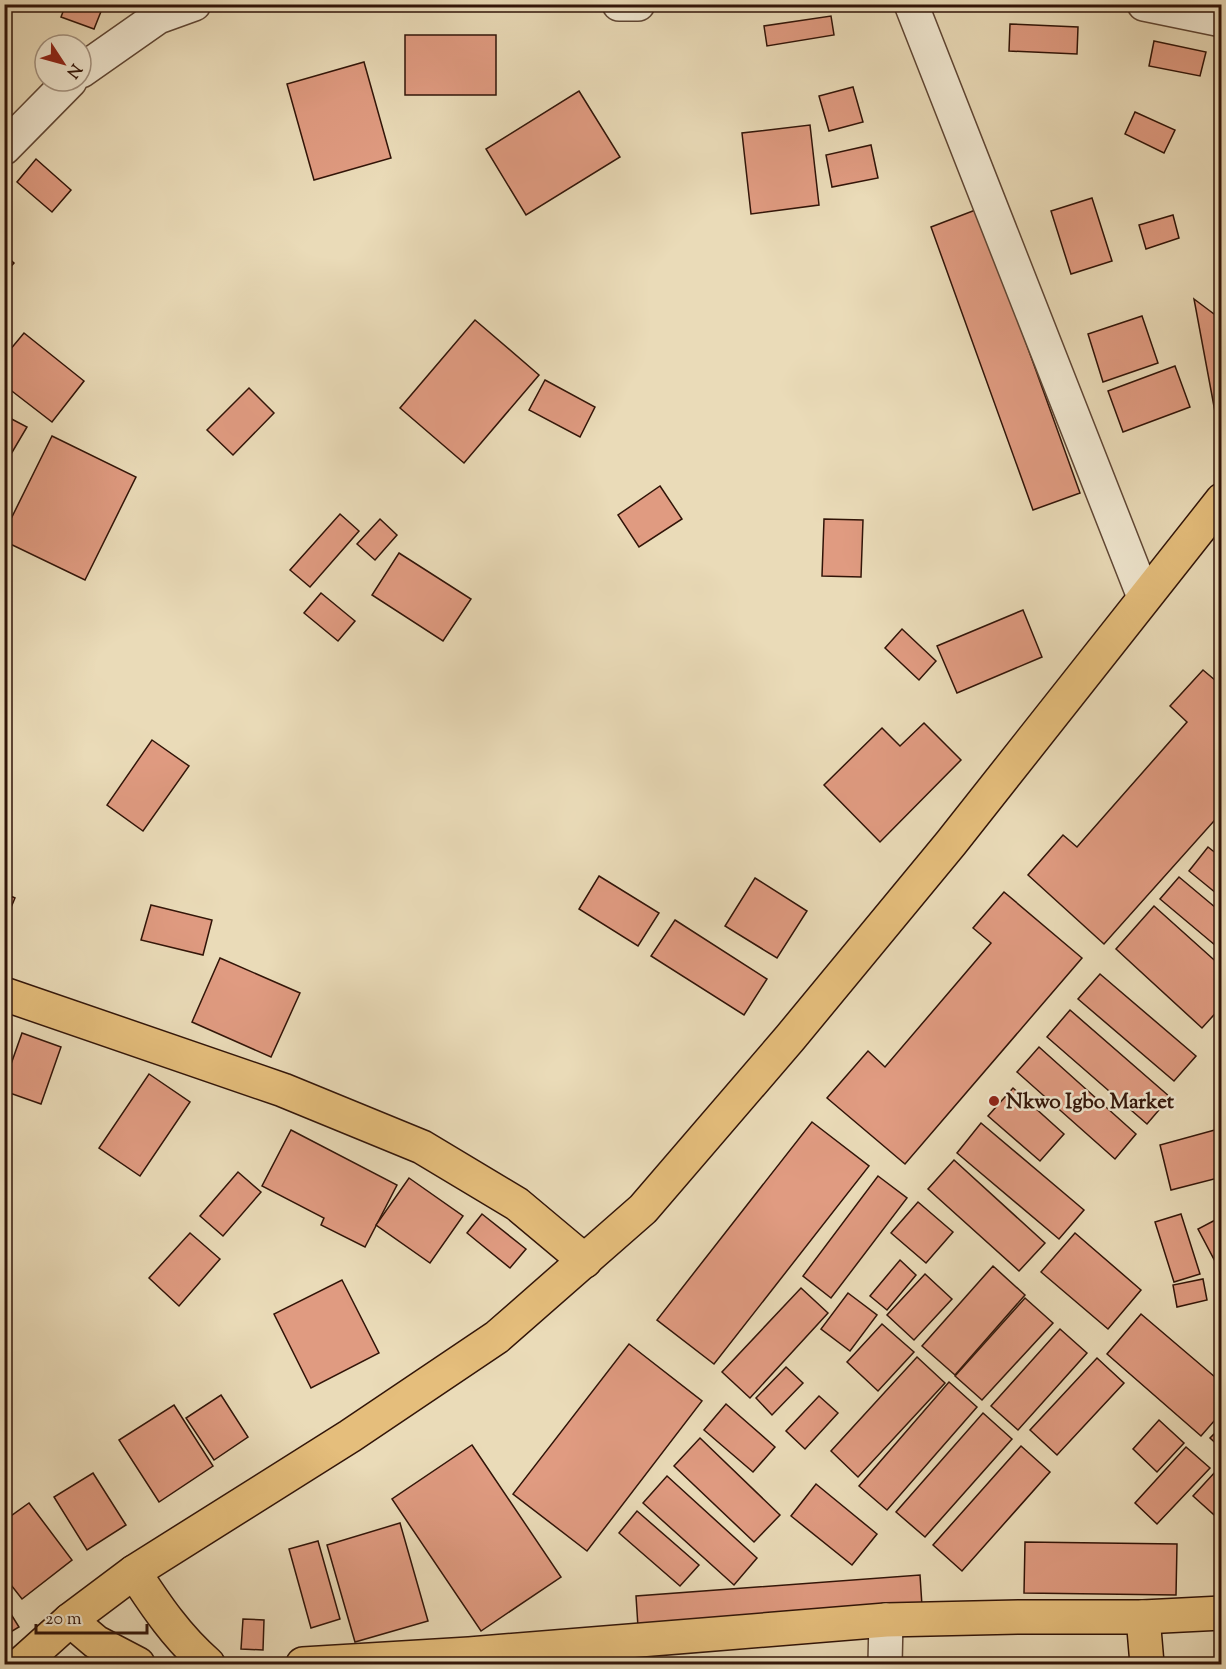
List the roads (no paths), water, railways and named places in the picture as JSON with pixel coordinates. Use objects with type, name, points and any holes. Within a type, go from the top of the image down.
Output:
[{"type":"main road","points":[[21,1665],[70,1620],[134,1572],[350,1436],[497,1337],[643,1209],[790,1038],[951,843],[1221,500]]},
{"type":"main road","points":[[4,994],[283,1090],[422,1147],[518,1204],[585,1261]]},
{"type":"main road","points":[[134,1572],[160,1614],[186,1645],[208,1665]]},
{"type":"main road","points":[[303,1665],[469,1654],[886,1620],[1143,1617],[1221,1613]]},
{"type":"main road","points":[[1143,1617],[1147,1665]]},
{"type":"main road","points":[[70,1620],[96,1642],[138,1665]]},
{"type":"street","points":[[93,63],[158,17],[194,4]]},
{"type":"street","points":[[619,4],[639,4]]},
{"type":"street","points":[[911,4],[1144,597]]},
{"type":"street","points":[[1144,4],[1221,20]]},
{"type":"street","points":[[4,148],[58,93]]},
{"type":"street","points":[[885,1665],[886,1620]]},
{"type":"place","name":"Nkwo Igbo Market","points":[[994,1101]]}]
